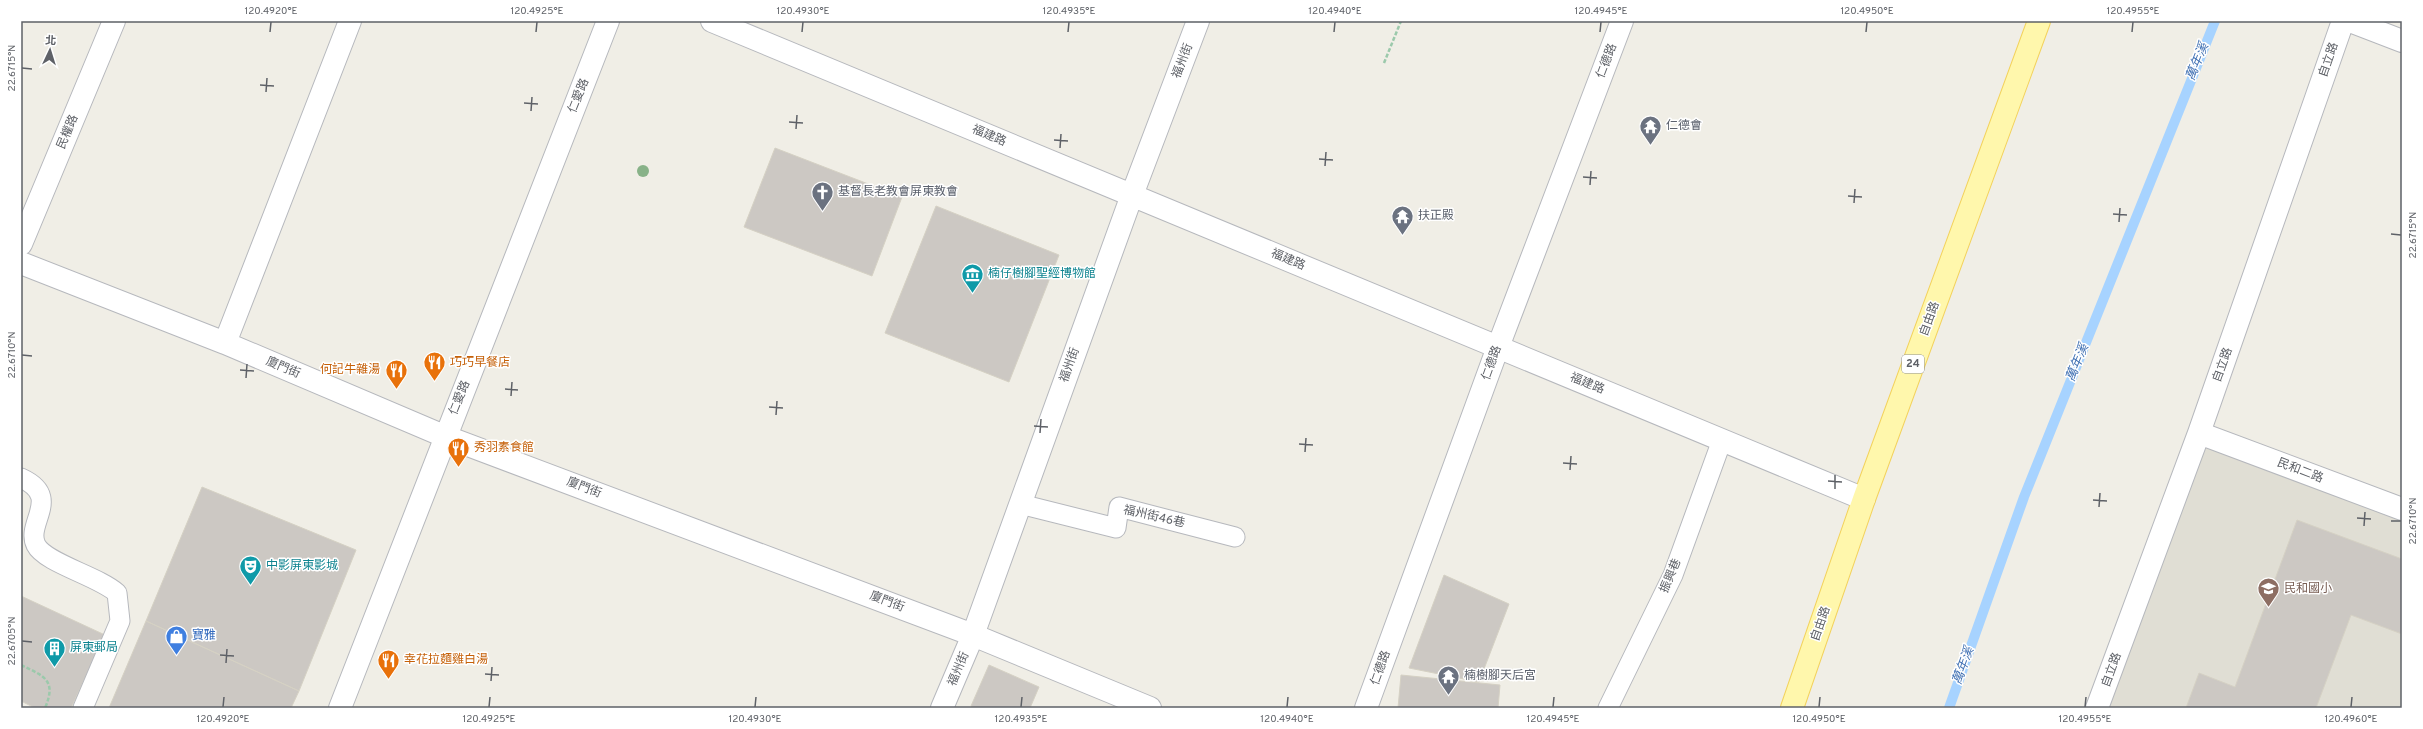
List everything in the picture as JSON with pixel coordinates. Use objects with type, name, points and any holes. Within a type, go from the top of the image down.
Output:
[{"type":"main road","name":"自由路","points":[[1792,708],[1864,499],[2039,21]]},
{"type":"street","name":"民權路","points":[[21,244],[114,21]]},
{"type":"street","points":[[225,343],[350,21]]},
{"type":"street","name":"仁愛路","points":[[340,708],[444,436],[608,21]]},
{"type":"street","name":"福建路","points":[[712,21],[1864,499]]},
{"type":"street","name":"福州街","points":[[942,708],[973,635],[1132,195],[1198,21]]},
{"type":"street","name":"仁德路","points":[[1366,708],[1498,347],[1622,21]]},
{"type":"street","name":"自立路","points":[[2098,708],[2198,433],[2343,21]]},
{"type":"street","points":[[2350,21],[2402,41]]},
{"type":"street","name":"廈門街","points":[[21,263],[225,343],[444,436],[973,635],[1150,708]]},
{"type":"street","name":"民和二路","points":[[2198,433],[2402,509]]},
{"type":"lane","name":"振興巷","points":[[1608,708],[1673,575],[1722,440]]},
{"type":"lane","points":[[21,478],[30,482],[41,498],[40,516],[34,533],[35,544],[44,555],[107,584],[117,592],[120,621],[83,708]]},
{"type":"lane","name":"福州街46巷","points":[[1020,504],[1116,528],[1119,507],[1235,537]]},
{"type":"path","points":[[1384,63],[1401,21]]},
{"type":"path","points":[[21,665],[43,675],[49,682],[50,692],[45,708]]},
{"type":"shaded area","name":"民和國小","points":[[2199,433],[2402,509],[2402,708],[2097,708]]},
{"type":"building","name":"基督長老教會屏東教會","points":[[775,148],[902,197],[872,276],[744,227]]},
{"type":"building","name":"楠仔樹腳聖經博物館","points":[[936,206],[1059,255],[1009,382],[885,333]]},
{"type":"building","name":"中影屏東影城","points":[[202,487],[356,550],[299,691],[146,621]]},
{"type":"building","points":[[2297,520],[2402,559],[2402,634],[2351,615],[2316,708],[2186,708],[2199,673],[2235,687]]},
{"type":"building","points":[[1444,575],[1509,604],[1479,682],[1409,668]]},
{"type":"building","name":"屏東郵局","points":[[21,596],[105,635],[71,708],[35,708],[21,701]]},
{"type":"building","name":"寶雅","points":[[146,621],[299,691],[291,708],[109,708]]},
{"type":"building","points":[[989,665],[1039,687],[1030,708],[975,708],[971,706]]},
{"type":"building","name":"楠樹腳天后宮","points":[[1401,675],[1500,685],[1498,708],[1398,708]]},
{"type":"waterway","name":"萬年溪","points":[[1949,708],[2024,497],[2215,21]]},
{"type":"place","name":"仁德會","points":[[1651,146]]},
{"type":"place","name":"基督長老教會屏東教會","points":[[823,212]]},
{"type":"place","name":"扶正殿","points":[[1402,236]]},
{"type":"place","name":"楠仔樹腳聖經博物館","points":[[972,294]]},
{"type":"place","name":"巧巧早餐店","points":[[434,382]]},
{"type":"place","name":"何記牛雜湯","points":[[396,390]]},
{"type":"place","name":"秀羽素食館","points":[[459,468]]},
{"type":"place","name":"中影屏東影城","points":[[251,586]]},
{"type":"place","name":"民和國小","points":[[2268,608]]},
{"type":"place","name":"寶雅","points":[[177,656]]},
{"type":"place","name":"屏東郵局","points":[[55,668]]},
{"type":"place","name":"幸花拉麵雞白湯","points":[[388,680]]},
{"type":"place","name":"楠樹腳天后宮","points":[[1449,696]]}]
